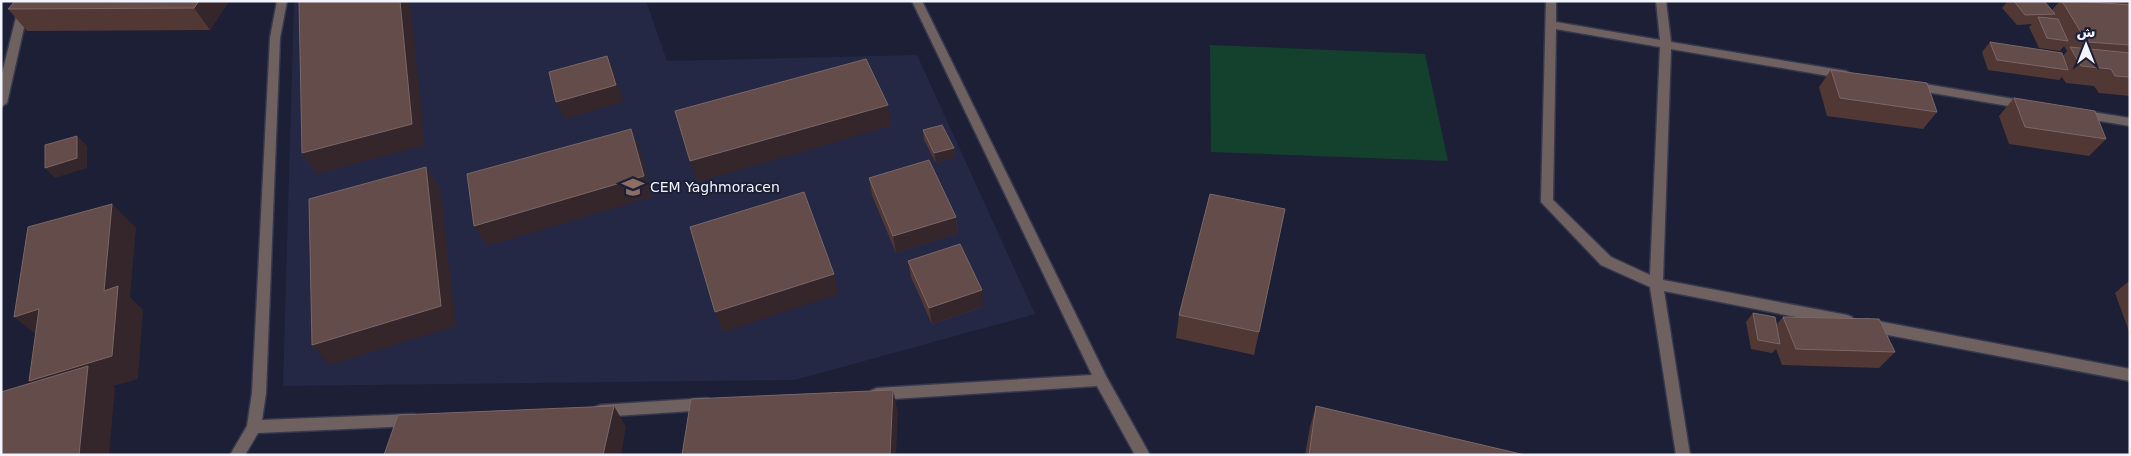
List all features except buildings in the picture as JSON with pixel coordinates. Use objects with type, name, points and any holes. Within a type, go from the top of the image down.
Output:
[{"type":"street","points":[[1,103],[25,1]]},
{"type":"street","points":[[238,455],[254,427],[259,394],[275,38],[282,1]]},
{"type":"street","points":[[918,1],[1101,380],[1143,455]]},
{"type":"street","points":[[1551,1],[1547,202],[1606,261],[1656,284],[2130,375]]},
{"type":"street","points":[[1661,1],[1666,45],[1656,284],[1683,455]]},
{"type":"street","points":[[1551,25],[1859,77]]},
{"type":"street","points":[[1898,84],[2043,108]]},
{"type":"street","points":[[2072,113],[2130,122]]},
{"type":"street","points":[[864,394],[1101,380]]},
{"type":"street","points":[[586,412],[725,403]]},
{"type":"street","points":[[254,427],[431,419]]},
{"type":"shaded area","name":"CEM Yaghmoracen","points":[[294,1],[646,1],[667,61],[917,55],[1035,314],[795,380],[283,386]]},
{"type":"green space","points":[[1210,45],[1425,54],[1448,161],[1211,152]]},
{"type":"place","name":"CEM Yaghmoracen","points":[[633,187]]}]
